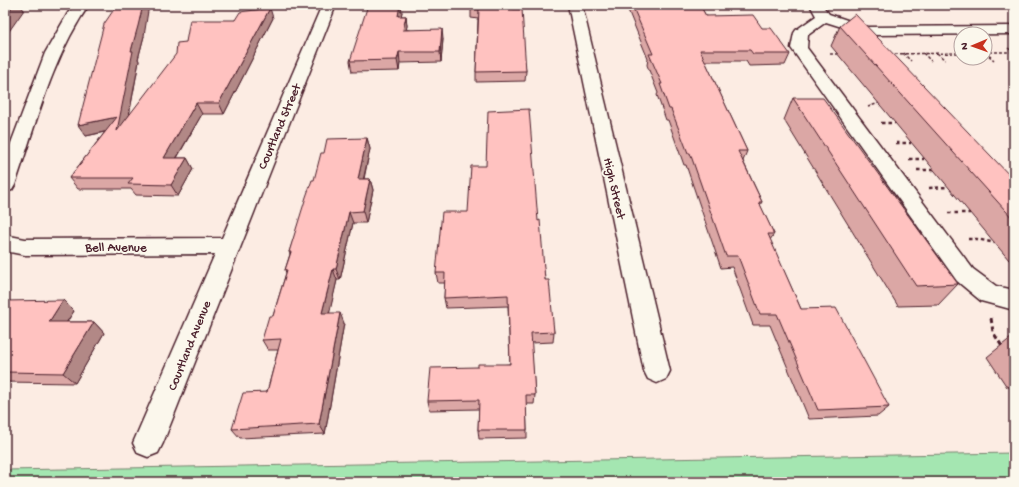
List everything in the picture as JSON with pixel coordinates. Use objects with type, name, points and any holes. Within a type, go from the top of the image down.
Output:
[{"type":"street","points":[[5,185],[53,53],[75,13],[82,5]]},
{"type":"street","name":"Courtland Street","points":[[228,246],[329,5]]},
{"type":"street","name":"High Street","points":[[575,5],[657,371]]},
{"type":"street","points":[[1014,30],[867,31],[820,11],[801,33],[799,48],[965,274],[989,294],[1014,300]]},
{"type":"street","name":"Bell Avenue","points":[[5,243],[25,247],[228,246]]},
{"type":"street","name":"Courtland Avenue","points":[[148,443],[228,246]]},
{"type":"path","points":[[993,52],[1014,52]]},
{"type":"path","points":[[903,53],[911,61]]},
{"type":"path","points":[[923,53],[931,61]]},
{"type":"path","points":[[937,53],[945,60]]},
{"type":"path","points":[[890,54],[953,53]]},
{"type":"path","points":[[828,54],[848,54]]},
{"type":"path","points":[[885,123],[895,123]]},
{"type":"path","points":[[901,143],[911,143]]},
{"type":"path","points":[[914,159],[924,158]]},
{"type":"path","points":[[923,170],[934,170]]},
{"type":"path","points":[[937,188],[948,187]]},
{"type":"path","points":[[957,213],[970,213]]},
{"type":"path","points":[[978,239],[994,243]]},
{"type":"path","points":[[993,332],[1004,350]]},
{"type":"green space","points":[[1014,453],[1014,482],[5,482],[5,470]]},
{"type":"building","points":[[5,5],[13,5],[5,17]]},
{"type":"building","points":[[117,5],[143,5],[131,51],[133,51],[117,131],[176,54],[177,43],[186,42],[190,20],[235,20],[240,12],[270,8],[219,103],[196,103],[164,158],[187,158],[171,185],[128,184],[133,178],[69,178],[117,117],[78,125],[104,24]]},
{"type":"building","points":[[368,5],[400,5],[398,16],[406,16],[403,30],[442,29],[440,52],[399,52],[397,60],[350,61]]},
{"type":"building","points":[[472,5],[514,5],[513,9],[522,9],[526,71],[476,72],[479,9],[471,8]]},
{"type":"building","points":[[632,5],[700,5],[706,16],[753,15],[762,28],[771,28],[790,54],[753,54],[750,50],[700,50],[747,151],[738,151],[762,202],[759,202],[774,234],[768,234],[801,309],[836,308],[889,407],[818,410],[777,314],[760,314],[738,256],[726,256],[690,153],[688,153],[671,109],[669,109],[660,84],[662,84],[649,54],[653,54]]},
{"type":"building","points":[[855,14],[1014,180],[1014,220],[840,26]]},
{"type":"building","points":[[793,98],[823,98],[958,284],[916,286]]},
{"type":"building","points":[[529,109],[538,221],[540,220],[545,280],[549,280],[554,332],[531,333],[535,395],[526,395],[527,430],[478,430],[479,400],[427,401],[430,368],[478,367],[478,364],[510,364],[508,295],[444,298],[445,273],[436,273],[442,212],[468,212],[471,166],[486,166],[488,111]]},
{"type":"building","points":[[367,138],[358,179],[370,179],[363,211],[349,212],[336,269],[333,269],[322,313],[340,313],[319,424],[232,429],[243,393],[267,392],[281,339],[262,340],[269,316],[273,316],[287,270],[285,270],[291,252],[289,252],[306,197],[312,180],[314,180],[321,153],[324,153],[327,139]]},
{"type":"building","points":[[63,300],[49,322],[94,322],[63,373],[5,372],[5,301]]}]
